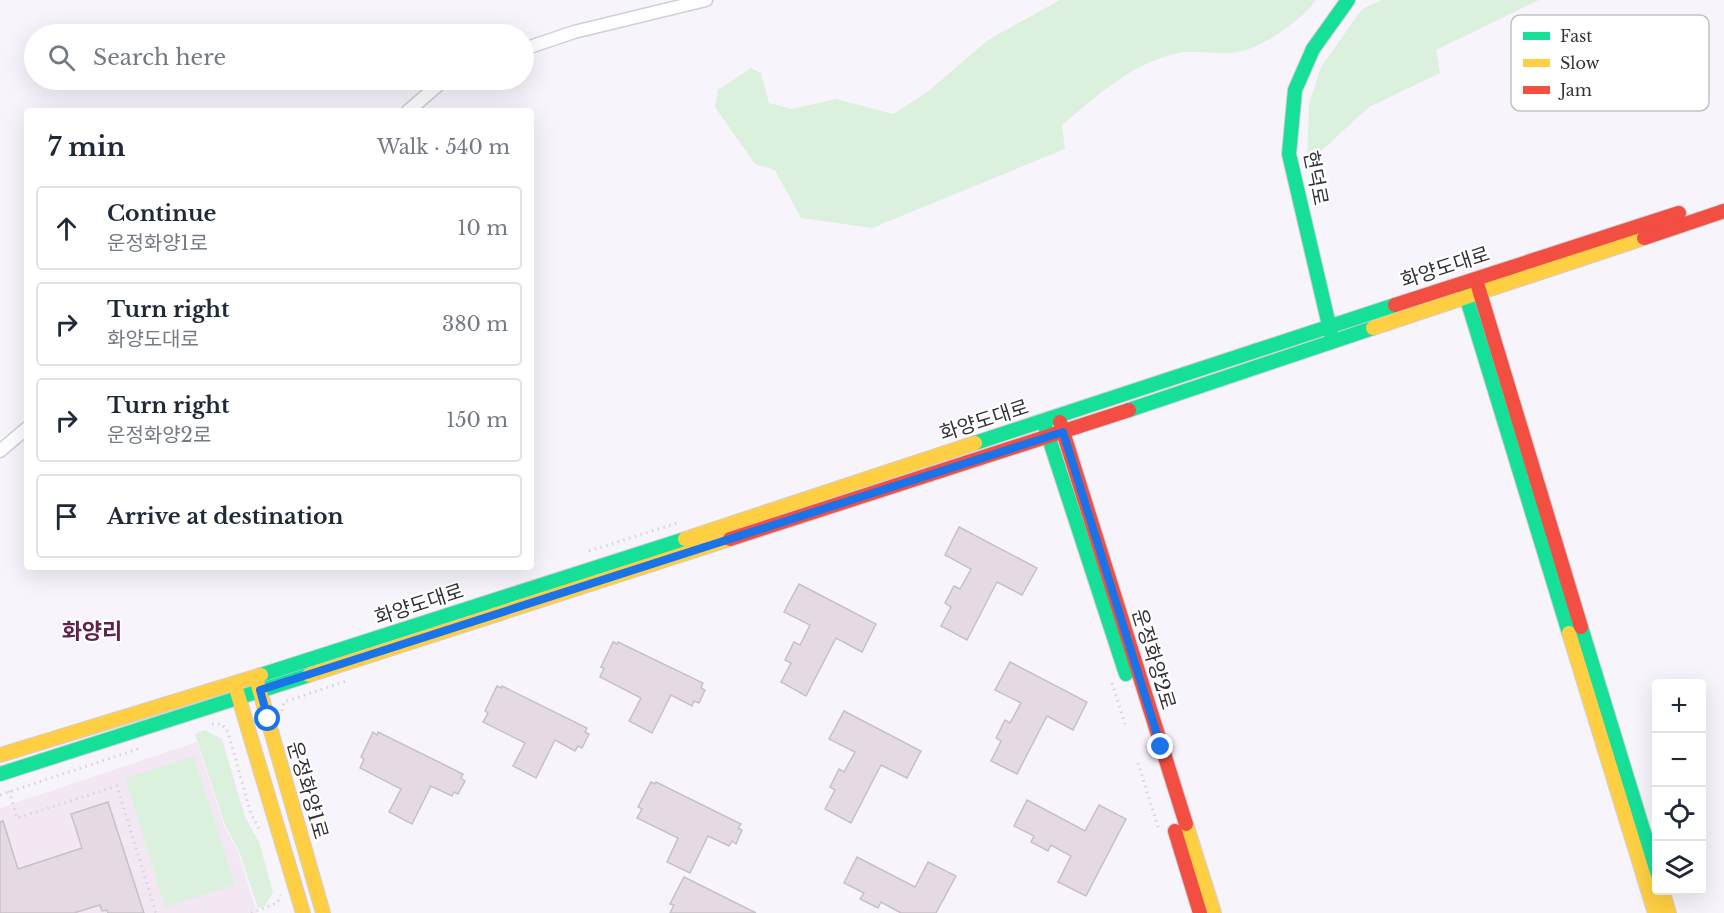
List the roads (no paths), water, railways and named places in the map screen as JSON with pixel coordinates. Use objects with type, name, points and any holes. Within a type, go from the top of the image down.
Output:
[{"type":"street","points":[[534,45],[574,32],[706,0]]},
{"type":"street","name":"현덕로","points":[[1333,341],[1289,154],[1294,90],[1312,49],[1348,0]]},
{"type":"street","points":[[411,108],[432,90]]},
{"type":"street","name":"화양도대로","points":[[258,683],[1461,282],[1724,199]]},
{"type":"street","name":"화양도대로","points":[[258,683],[1049,437],[1724,211]]},
{"type":"street","points":[[1476,278],[1474,294],[1654,913]]},
{"type":"street","points":[[1461,282],[1474,294],[1652,859]]},
{"type":"street","name":"운정화양2로","points":[[1059,417],[1214,913]]},
{"type":"street","name":"운정화양2로","points":[[1044,422],[1200,913]]},
{"type":"street","points":[[0,450],[24,430]]},
{"type":"street","points":[[0,774],[258,683]]},
{"type":"street","name":"운정화양1로","points":[[258,683],[323,913]]},
{"type":"street","points":[[0,754],[237,690]]},
{"type":"street","points":[[237,690],[303,913]]},
{"type":"street","points":[[1663,895],[1669,913]]},
{"type":"district","name":"화양리","points":[[92,631]]}]
